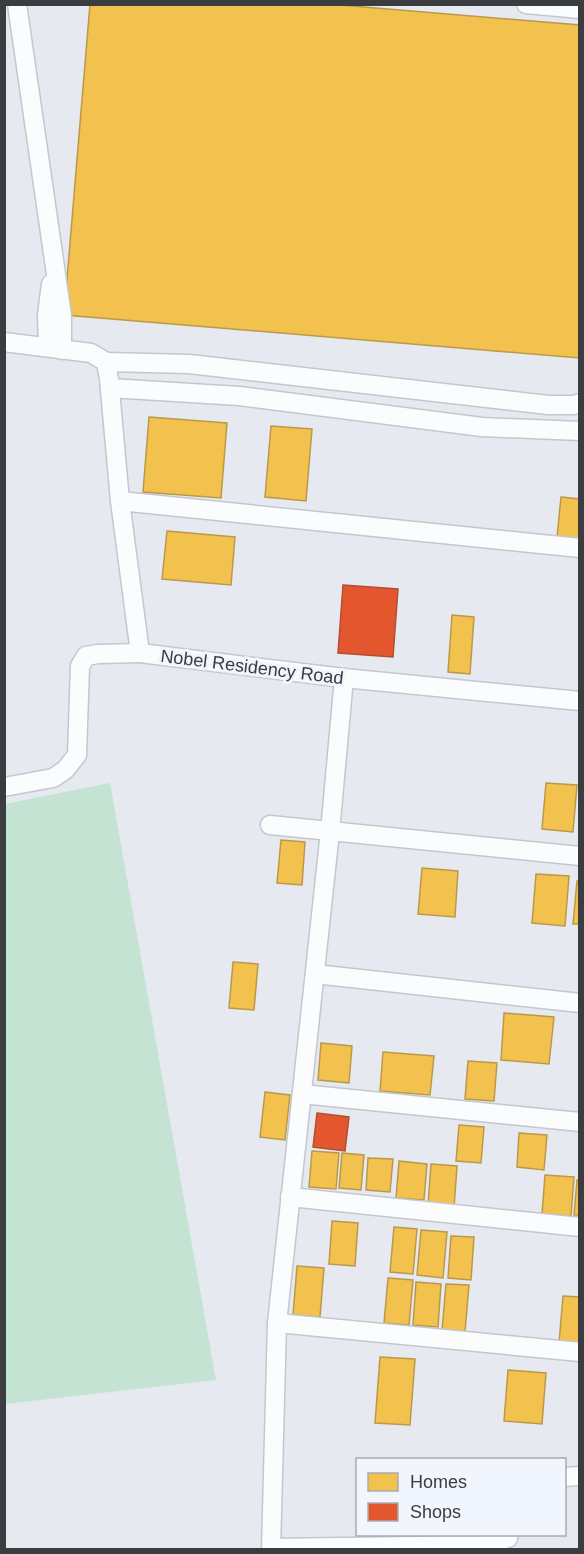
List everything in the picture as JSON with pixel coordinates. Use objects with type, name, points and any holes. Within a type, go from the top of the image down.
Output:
[{"type":"street","points":[[17,4],[54,268],[47,315],[55,348]]},
{"type":"street","points":[[526,4],[579,9]]},
{"type":"street","points":[[4,342],[91,353],[106,362],[189,364],[548,405],[579,404]]},
{"type":"street","name":"Nobel Residency Road","points":[[106,362],[120,501],[140,653],[344,678],[579,701]]},
{"type":"street","points":[[110,388],[239,396],[482,427],[579,431]]},
{"type":"street","points":[[120,501],[579,548]]},
{"type":"street","points":[[4,787],[53,778],[66,770],[77,755],[80,666],[86,656],[140,653]]},
{"type":"street","points":[[344,678],[330,832],[277,1323],[272,1549],[486,1545],[508,1536]]},
{"type":"street","points":[[270,825],[579,856]]},
{"type":"street","points":[[315,974],[579,1003]]},
{"type":"street","points":[[302,1094],[579,1122]]},
{"type":"street","points":[[290,1197],[579,1227]]},
{"type":"street","points":[[277,1323],[579,1352]]},
{"type":"green space","points":[[110,783],[216,1380],[5,1404],[5,804]]},
{"type":"building: Homes","points":[[90,4],[328,4],[580,25],[580,358],[64,315]]},
{"type":"building: Homes","points":[[149,417],[227,423],[221,498],[143,492]]},
{"type":"building: Homes","points":[[271,426],[312,429],[306,501],[265,497]]},
{"type":"building: Homes","points":[[561,497],[580,499],[580,539],[557,537]]},
{"type":"building: Homes","points":[[167,531],[235,537],[231,585],[162,579]]},
{"type":"building: Homes","points":[[452,615],[474,617],[470,674],[448,672]]},
{"type":"building: Homes","points":[[546,783],[577,785],[573,832],[542,829]]},
{"type":"building: Homes","points":[[281,840],[305,842],[302,885],[277,883]]},
{"type":"building: Homes","points":[[422,868],[458,871],[455,917],[418,914]]},
{"type":"building: Homes","points":[[536,874],[569,876],[565,926],[532,923]]},
{"type":"building: Homes","points":[[577,881],[580,881],[580,924],[573,924]]},
{"type":"building: Homes","points":[[233,962],[258,964],[254,1010],[229,1008]]},
{"type":"building: Homes","points":[[504,1013],[554,1017],[549,1064],[501,1060]]},
{"type":"building: Homes","points":[[321,1043],[352,1046],[349,1083],[318,1080]]},
{"type":"building: Homes","points":[[383,1052],[434,1056],[430,1095],[380,1091]]},
{"type":"building: Homes","points":[[468,1061],[497,1063],[494,1101],[465,1099]]},
{"type":"building: Homes","points":[[265,1092],[290,1095],[285,1140],[260,1137]]},
{"type":"building: Homes","points":[[459,1125],[484,1127],[481,1163],[456,1161]]},
{"type":"building: Homes","points":[[519,1133],[547,1135],[544,1170],[517,1167]]},
{"type":"building: Homes","points":[[312,1151],[339,1153],[336,1189],[309,1187]]},
{"type":"building: Homes","points":[[342,1153],[364,1155],[361,1190],[339,1188]]},
{"type":"building: Homes","points":[[368,1158],[393,1159],[390,1192],[366,1190]]},
{"type":"building: Homes","points":[[399,1161],[427,1164],[424,1200],[396,1198]]},
{"type":"building: Homes","points":[[431,1164],[457,1166],[454,1208],[428,1205]]},
{"type":"building: Homes","points":[[545,1175],[574,1177],[571,1216],[542,1214]]},
{"type":"building: Homes","points":[[577,1180],[580,1180],[580,1215],[574,1215]]},
{"type":"building: Homes","points":[[332,1221],[358,1223],[355,1266],[329,1264]]},
{"type":"building: Homes","points":[[394,1227],[417,1229],[413,1274],[390,1272]]},
{"type":"building: Homes","points":[[421,1230],[447,1232],[443,1278],[417,1275]]},
{"type":"building: Homes","points":[[451,1236],[474,1237],[471,1280],[448,1278]]},
{"type":"building: Homes","points":[[297,1266],[324,1268],[320,1317],[293,1315]]},
{"type":"building: Homes","points":[[388,1278],[413,1280],[409,1325],[384,1323]]},
{"type":"building: Homes","points":[[416,1282],[441,1284],[438,1327],[413,1325]]},
{"type":"building: Homes","points":[[446,1284],[469,1285],[465,1332],[442,1330]]},
{"type":"building: Homes","points":[[563,1296],[580,1297],[580,1344],[559,1343]]},
{"type":"building: Homes","points":[[380,1357],[415,1359],[410,1425],[375,1423]]},
{"type":"building: Homes","points":[[508,1370],[546,1373],[542,1424],[504,1421]]},
{"type":"building: Shops","points":[[343,585],[398,589],[393,657],[338,653]]},
{"type":"building: Shops","points":[[317,1113],[349,1117],[345,1151],[313,1147]]}]
